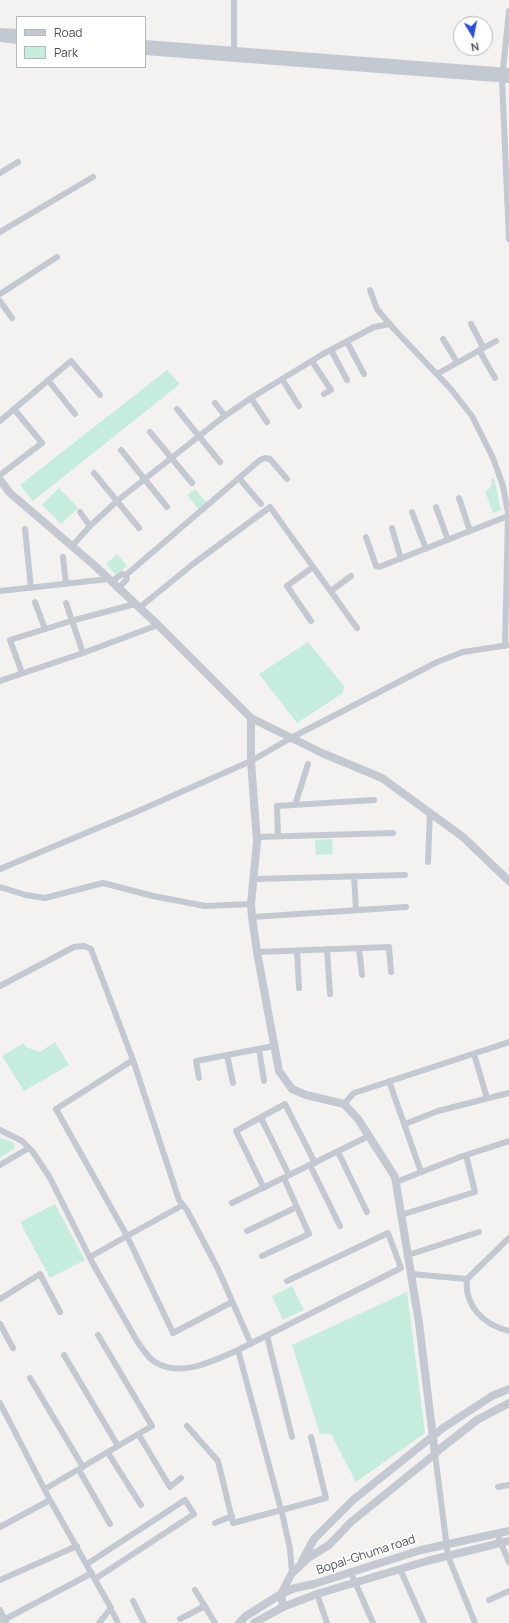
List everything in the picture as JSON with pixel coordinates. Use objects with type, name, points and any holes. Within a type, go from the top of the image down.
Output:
[{"type":"street","points":[[234,0],[234,55]]},
{"type":"street","points":[[509,11],[506,76],[509,239]]},
{"type":"street","points":[[0,32],[16,34]]},
{"type":"street","points":[[0,38],[16,40]]},
{"type":"street","points":[[146,44],[234,55]]},
{"type":"street","points":[[146,51],[234,55],[506,76]]},
{"type":"street","points":[[0,173],[18,162]]},
{"type":"street","points":[[0,232],[94,178]]},
{"type":"street","points":[[0,294],[57,257]]},
{"type":"street","points":[[0,869],[136,812],[251,761],[291,738],[448,657],[464,652],[507,646],[509,515],[503,486],[493,458],[472,416],[437,374],[390,324],[378,309],[370,290]]},
{"type":"street","points":[[0,301],[12,318]]},
{"type":"street","points":[[72,546],[90,526],[117,501],[250,398],[331,350],[374,327],[390,324]]},
{"type":"street","points":[[471,324],[495,378]]},
{"type":"street","points":[[443,339],[457,362]]},
{"type":"street","points":[[437,374],[496,341]]},
{"type":"street","points":[[347,342],[364,374]]},
{"type":"street","points":[[331,350],[347,380]]},
{"type":"street","points":[[0,421],[70,361],[100,395]]},
{"type":"street","points":[[312,361],[331,390],[324,394]]},
{"type":"street","points":[[282,379],[299,406]]},
{"type":"street","points":[[48,380],[75,414]]},
{"type":"street","points":[[250,398],[267,422]]},
{"type":"street","points":[[215,403],[225,416]]},
{"type":"street","points":[[177,409],[220,462]]},
{"type":"street","points":[[0,475],[42,444],[14,410]]},
{"type":"street","points":[[150,432],[192,483]]},
{"type":"street","points":[[121,450],[167,507]]},
{"type":"street","points":[[0,591],[110,581],[122,574],[126,575],[260,460],[265,458],[270,459],[286,479]]},
{"type":"street","points":[[94,473],[139,528]]},
{"type":"street","points":[[239,478],[261,504]]},
{"type":"street","points":[[0,480],[10,494],[72,546],[158,625],[250,718],[322,753],[382,778],[463,837],[509,881]]},
{"type":"street","points":[[459,498],[470,531]]},
{"type":"street","points":[[22,673],[10,640],[71,621],[137,606],[270,507],[357,628]]},
{"type":"street","points":[[436,507],[448,540]]},
{"type":"street","points":[[80,512],[90,526]]},
{"type":"street","points":[[412,512],[426,549]]},
{"type":"street","points":[[366,537],[376,566],[379,567],[509,515]]},
{"type":"street","points":[[392,528],[401,559]]},
{"type":"street","points":[[25,529],[31,588]]},
{"type":"street","points":[[63,557],[66,584]]},
{"type":"street","points":[[311,621],[287,586],[312,567]]},
{"type":"street","points":[[118,589],[127,579],[126,575]]},
{"type":"street","points":[[331,591],[351,576]]},
{"type":"street","points":[[35,602],[45,629]]},
{"type":"street","points":[[66,603],[83,653]]},
{"type":"street","points":[[0,680],[83,653],[158,625]]},
{"type":"street","points":[[250,718],[251,761],[257,837],[251,904],[252,917],[279,1071],[292,1089],[306,1095],[344,1104],[358,1119],[395,1177],[419,1323],[448,1556],[475,1623]]},
{"type":"street","points":[[295,805],[308,764]]},
{"type":"street","points":[[278,836],[277,806],[374,800]]},
{"type":"street","points":[[428,862],[430,812]]},
{"type":"street","points":[[257,837],[393,833]]},
{"type":"street","points":[[254,878],[405,875]]},
{"type":"street","points":[[354,876],[356,910]]},
{"type":"street","points":[[0,887],[26,895],[46,898],[103,883],[153,896],[205,906],[251,904]]},
{"type":"street","points":[[252,917],[406,907]]},
{"type":"street","points":[[0,986],[74,947],[84,946],[91,949],[133,1060],[179,1200],[188,1210],[218,1269],[251,1344]]},
{"type":"street","points":[[257,952],[389,947],[391,972]]},
{"type":"street","points":[[359,948],[362,975]]},
{"type":"street","points":[[327,949],[330,994]]},
{"type":"street","points":[[297,950],[299,988]]},
{"type":"street","points":[[344,1104],[354,1093],[509,1042]]},
{"type":"street","points":[[199,1078],[196,1061],[274,1046]]},
{"type":"street","points":[[259,1049],[264,1082]]},
{"type":"street","points":[[474,1054],[487,1098]]},
{"type":"street","points":[[227,1056],[233,1084]]},
{"type":"street","points":[[133,1060],[56,1109],[127,1236],[173,1333],[232,1302]]},
{"type":"street","points":[[389,1081],[421,1172]]},
{"type":"street","points":[[405,1124],[438,1111],[509,1092]]},
{"type":"street","points":[[264,1188],[236,1131],[285,1104],[340,1226]]},
{"type":"street","points":[[260,1118],[287,1177],[297,1207],[309,1234],[262,1256]]},
{"type":"street","points":[[0,1130],[22,1141],[29,1148],[50,1178],[90,1257],[137,1341],[145,1353],[154,1362],[167,1368],[182,1368],[215,1361],[401,1268],[388,1233],[287,1281]]},
{"type":"street","points":[[232,1203],[369,1136]]},
{"type":"street","points":[[396,1182],[466,1155],[509,1141]]},
{"type":"street","points":[[0,1165],[29,1148]]},
{"type":"street","points":[[338,1152],[367,1212]]},
{"type":"street","points":[[401,1215],[476,1192],[466,1155]]},
{"type":"street","points":[[90,1257],[183,1205]]},
{"type":"street","points":[[247,1231],[297,1207]]},
{"type":"street","points":[[408,1255],[479,1232]]},
{"type":"street","points":[[509,1238],[467,1279],[466,1288],[472,1305],[483,1320],[499,1328],[509,1330]]},
{"type":"street","points":[[0,1298],[40,1274],[60,1312]]},
{"type":"street","points":[[411,1274],[467,1279]]},
{"type":"street","points":[[0,1324],[13,1348]]},
{"type":"street","points":[[45,1490],[152,1426],[98,1335]]},
{"type":"street","points":[[267,1336],[292,1437]]},
{"type":"street","points":[[238,1350],[281,1510],[290,1549],[292,1573]]},
{"type":"street","points":[[64,1355],[118,1446]]},
{"type":"street","points":[[30,1378],[81,1468],[110,1524]]},
{"type":"street","points":[[300,1566],[314,1539],[353,1500],[433,1436],[492,1396],[509,1389]]},
{"type":"street","points":[[0,1403],[50,1500],[111,1608],[99,1623]]},
{"type":"street","points":[[283,1607],[281,1594],[292,1573],[329,1545],[351,1522],[477,1420],[509,1403]]},
{"type":"street","points":[[187,1426],[218,1461],[233,1522],[326,1498],[311,1437]]},
{"type":"street","points":[[138,1435],[170,1486],[181,1478]]},
{"type":"street","points":[[108,1453],[141,1506]]},
{"type":"street","points":[[498,1487],[509,1485]]},
{"type":"street","points":[[0,1527],[50,1500]]},
{"type":"street","points":[[86,1564],[185,1500],[194,1514],[95,1579]]},
{"type":"street","points":[[215,1523],[232,1516]]},
{"type":"street","name":"Bopal-Ghuma road","points":[[239,1623],[246,1616],[281,1594],[295,1588],[314,1584],[446,1544],[509,1531]]},
{"type":"street","points":[[497,1534],[509,1562]]},
{"type":"street","points":[[254,1623],[283,1607],[317,1594],[400,1569],[509,1541]]},
{"type":"street","points":[[0,1580],[77,1546]]},
{"type":"street","points":[[400,1569],[424,1623]]},
{"type":"street","points":[[0,1610],[4,1622],[92,1573]]},
{"type":"street","points":[[351,1573],[372,1623]]},
{"type":"street","points":[[195,1590],[215,1623]]},
{"type":"street","points":[[489,1600],[509,1591]]},
{"type":"street","points":[[317,1594],[327,1623]]},
{"type":"street","points":[[133,1601],[144,1623]]},
{"type":"street","points":[[180,1619],[205,1606]]},
{"type":"street","points":[[113,1613],[118,1623]]},
{"type":"green space","points":[[167,370],[180,384],[33,501],[20,485]]},
{"type":"green space","points":[[494,478],[501,510],[493,513],[485,491],[489,489],[492,484],[491,479]]},
{"type":"green space","points":[[59,488],[78,508],[61,524],[42,505]]},
{"type":"green space","points":[[195,489],[207,503],[199,510],[187,495]]},
{"type":"green space","points":[[117,554],[127,566],[116,575],[106,564]]},
{"type":"green space","points":[[308,642],[344,686],[343,693],[297,723],[259,674]]},
{"type":"green space","points":[[332,839],[333,854],[316,855],[315,840]]},
{"type":"green space","points":[[55,1042],[69,1065],[24,1091],[2,1056],[24,1043],[26,1047],[40,1052]]},
{"type":"green space","points":[[0,1138],[13,1142],[15,1148],[0,1158]]},
{"type":"green space","points":[[55,1204],[85,1260],[50,1278],[20,1222]]},
{"type":"green space","points":[[292,1286],[304,1310],[283,1320],[272,1296]]},
{"type":"green space","points":[[407,1292],[425,1433],[356,1482],[331,1434],[320,1434],[292,1345]]}]
